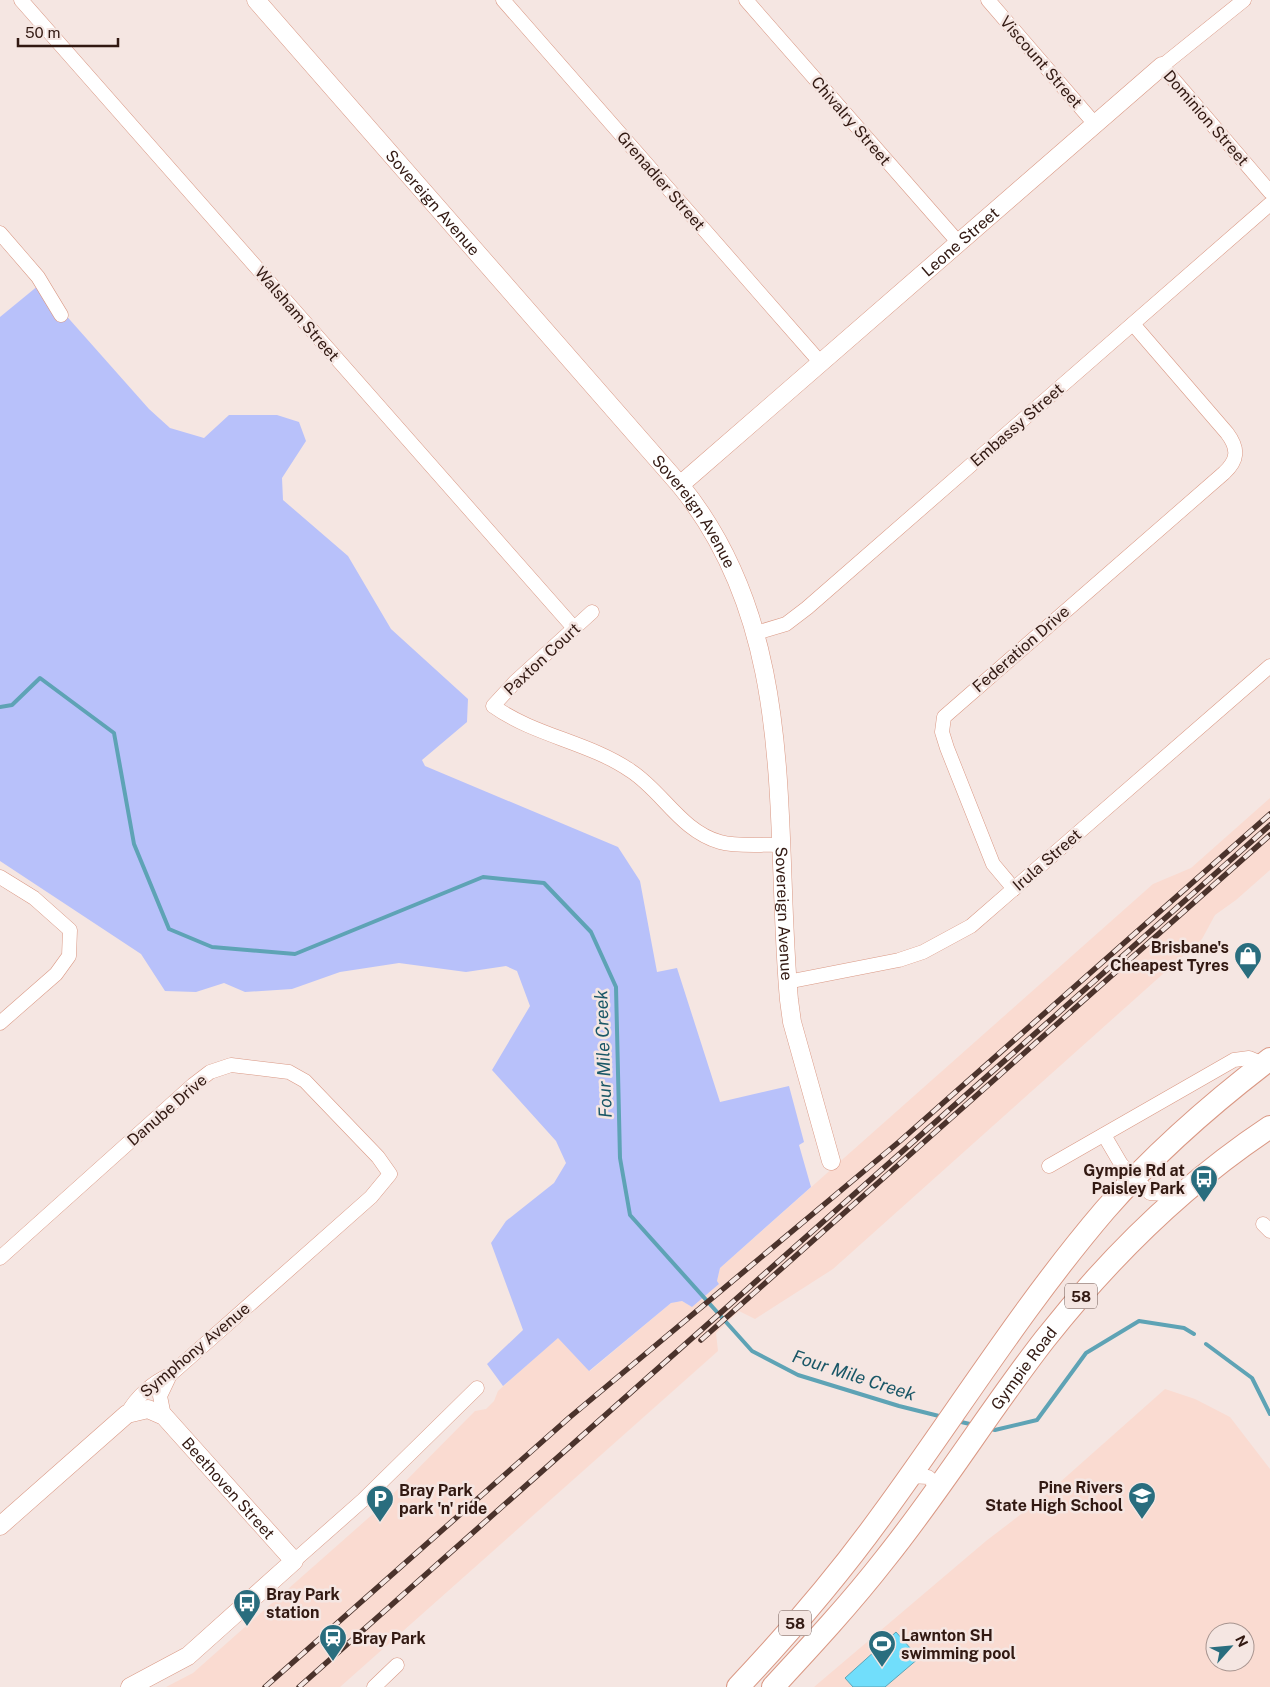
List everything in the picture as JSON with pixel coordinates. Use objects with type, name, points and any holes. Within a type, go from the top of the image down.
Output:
[{"type":"highway","name":"Gympie Road","points":[[738,1687],[825,1588],[935,1442],[1062,1263],[1134,1178],[1199,1116],[1266,1061]]},
{"type":"highway","name":"Gympie Road","points":[[773,1687],[885,1560],[1045,1340],[1085,1290],[1126,1247],[1182,1195],[1227,1158],[1270,1127]]},
{"type":"street","name":"Walsham Street","points":[[21,0],[574,628]]},
{"type":"street","name":"Sovereign Avenue","points":[[256,0],[680,484],[715,533],[740,587],[756,633],[775,733],[787,982],[792,1022],[831,1161]]},
{"type":"street","name":"Grenadier Street","points":[[503,0],[820,362]]},
{"type":"street","name":"Chivalry Street","points":[[746,0],[958,242]]},
{"type":"street","name":"Viscount Street","points":[[988,0],[1094,123]]},
{"type":"street","name":"Leone Street","points":[[680,484],[1094,123],[1244,0]]},
{"type":"street","name":"Dominion Street","points":[[1162,66],[1270,192]]},
{"type":"street","name":"Embassy Street","points":[[756,633],[780,627],[795,618],[1270,204]]},
{"type":"street","points":[[0,234],[38,277],[60,315]]},
{"type":"street","name":"Federation Drive","points":[[1014,889],[993,864],[944,740],[942,724],[944,717],[1224,473],[1242,453],[1133,324]]},
{"type":"street","name":"Paxton Court","points":[[592,612],[515,682],[493,706],[514,721],[603,755],[632,771],[697,832],[721,843],[781,844]]},
{"type":"street","name":"Irula Street","points":[[787,982],[877,966],[923,952],[971,926],[1270,666]]},
{"type":"street","points":[[0,876],[34,898],[70,930],[69,956],[56,974],[0,1022]]},
{"type":"street","name":"Gympie Road","points":[[1050,1166],[1234,1060],[1248,1058],[1266,1061]]},
{"type":"street","name":"Danube Drive","points":[[0,1258],[193,1084],[210,1072],[231,1065],[289,1072],[305,1081],[378,1158],[390,1174]]},
{"type":"street","points":[[1104,1135],[1121,1164],[1134,1178],[1154,1194],[1182,1195]]},
{"type":"street","name":"Symphony Avenue","points":[[0,1526],[126,1414],[132,1404],[159,1380],[170,1375],[371,1197],[390,1174]]},
{"type":"street","points":[[164,1416],[160,1396],[170,1375]]},
{"type":"street","points":[[130,1687],[188,1656],[362,1500],[477,1388]]},
{"type":"street","points":[[126,1414],[148,1409],[164,1416]]},
{"type":"street","name":"Beethoven Street","points":[[164,1416],[294,1561]]},
{"type":"street","points":[[910,1476],[928,1477],[939,1488]]},
{"type":"street","points":[[374,1687],[397,1665]]},
{"type":"shaded area","points":[[39,285],[149,409],[170,428],[204,438],[229,415],[277,415],[299,422],[306,441],[282,478],[283,500],[348,556],[391,629],[468,699],[467,722],[422,760],[425,766],[618,847],[640,881],[657,972],[677,968],[720,1102],[789,1086],[804,1142],[799,1145],[811,1187],[720,1268],[717,1281],[719,1284],[692,1307],[682,1301],[671,1303],[589,1371],[558,1338],[503,1386],[487,1364],[523,1330],[491,1243],[506,1221],[554,1183],[566,1163],[556,1141],[492,1070],[530,1006],[517,971],[506,966],[466,972],[399,963],[340,972],[292,989],[245,992],[224,983],[196,992],[165,991],[141,954],[0,861],[0,317]]},
{"type":"shaded area","points":[[1270,798],[1270,870],[1236,900],[1215,915],[1202,939],[833,1269],[755,1319],[739,1311],[716,1333],[718,1351],[340,1687],[166,1687],[193,1673],[374,1513],[475,1411],[486,1409],[494,1401],[498,1391],[558,1337],[590,1371],[671,1303],[682,1301],[692,1307],[719,1284],[717,1281],[720,1268],[1153,884],[1191,868]]},
{"type":"shaded area","name":"Pine Rivers State High School","points":[[1165,1389],[1195,1399],[1230,1417],[1270,1469],[1270,1687],[814,1687],[986,1541],[1041,1499]]},
{"type":"shaded area","name":"Lawnton SH swimming pool","points":[[896,1632],[919,1658],[885,1687],[853,1687],[845,1678]]},
{"type":"waterway","name":"Four Mile Creek","points":[[0,707],[12,705],[40,678],[114,733],[134,844],[169,929],[212,947],[295,954],[483,877],[544,883],[591,932],[616,987],[620,1158],[630,1215],[752,1351],[798,1375],[899,1406],[943,1417]]},
{"type":"waterway","name":"Four Mile Creek","points":[[988,1428],[995,1430],[1037,1420],[1086,1353],[1139,1321],[1184,1328],[1194,1334]]},
{"type":"waterway","name":"Four Mile Creek","points":[[1206,1344],[1252,1378],[1270,1414]]},
{"type":"waterway","name":"Four Mile Creek","points":[[957,1421],[974,1425]]},
{"type":"railway","points":[[265,1687],[570,1417],[900,1141],[1270,814]]},
{"type":"railway","points":[[299,1687],[1270,825]]},
{"type":"railway","points":[[701,1340],[1270,835]]},
{"type":"place","name":"Brisbane's Cheapest Tyres","points":[[1248,980]]},
{"type":"place","name":"Gympie Rd at Paisley Park","points":[[1204,1203]]},
{"type":"place","name":"Pine Rivers State High School","points":[[1142,1520]]},
{"type":"place","name":"Bray Park park 'n' ride","points":[[380,1523]]},
{"type":"place","name":"Bray Park station","points":[[247,1627]]},
{"type":"place","name":"Bray Park","points":[[333,1662]]},
{"type":"place","name":"Lawnton SH swimming pool","points":[[882,1668]]}]
